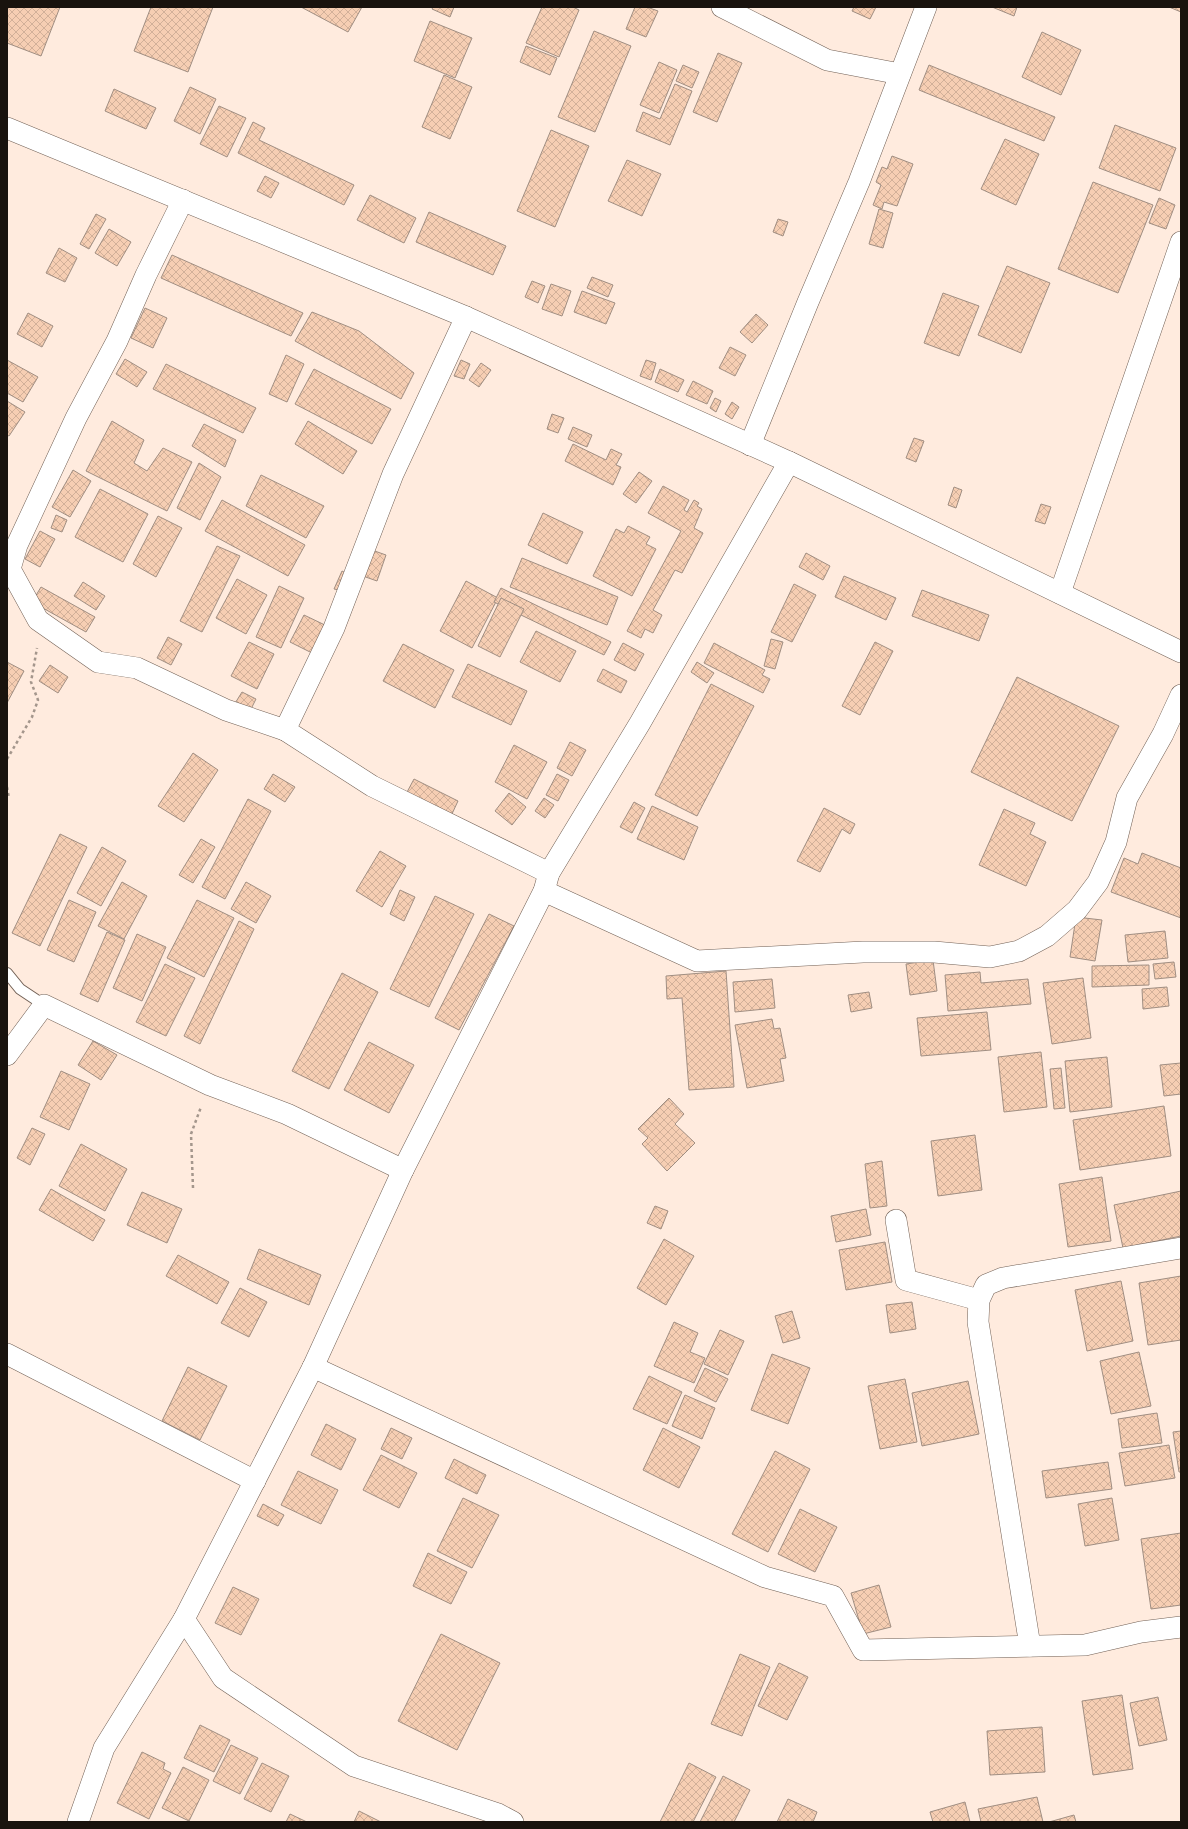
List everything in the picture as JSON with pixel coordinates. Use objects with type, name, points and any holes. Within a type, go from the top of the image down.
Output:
[{"type":"street","points":[[722,7],[827,60],[900,74]]},
{"type":"street","points":[[750,444],[859,182],[926,7]]},
{"type":"street","points":[[7,128],[466,316],[789,462],[1181,652]]},
{"type":"street","points":[[183,200],[146,275],[118,341],[76,418],[17,545],[10,568],[38,620],[98,662],[137,668],[226,710],[285,730],[372,786],[546,882],[697,961],[863,952],[934,952],[990,957],[1019,951],[1047,936],[1077,910],[1098,882],[1116,842],[1127,798],[1163,734],[1181,695]]},
{"type":"street","points":[[1060,593],[1181,242]]},
{"type":"street","points":[[285,730],[334,628],[393,474],[466,316]]},
{"type":"street","points":[[78,1822],[104,1748],[184,1619],[313,1368],[403,1170],[546,882],[640,723],[789,462]]},
{"type":"street","points":[[7,1055],[44,1005],[210,1084],[287,1114],[403,1170]]},
{"type":"street","points":[[896,1220],[906,1280],[979,1300]]},
{"type":"street","points":[[1030,1646],[978,1322],[979,1300],[986,1285],[1003,1278],[1181,1248]]},
{"type":"street","points":[[7,1354],[255,1481]]},
{"type":"street","points":[[313,1368],[765,1577],[833,1596],[863,1650],[1085,1645],[1141,1632],[1181,1627]]},
{"type":"street","points":[[184,1619],[223,1678],[354,1766],[498,1814],[513,1822]]},
{"type":"lane","points":[[7,972],[20,989],[44,1005]]},
{"type":"path","points":[[7,759],[32,717],[38,700],[31,682],[37,650],[38,620]]},
{"type":"path","points":[[7,787],[9,798]]},
{"type":"path","points":[[193,1188],[191,1134],[210,1084]]},
{"type":"building","points":[[7,7],[60,7],[41,56],[7,43]]},
{"type":"building","points":[[151,7],[213,7],[188,72],[134,51]]},
{"type":"building","points":[[301,7],[362,7],[348,32]]},
{"type":"building","points":[[433,7],[454,7],[450,17],[432,9]]},
{"type":"building","points":[[542,7],[573,7],[579,10],[559,57],[526,43]]},
{"type":"building","points":[[635,7],[647,7],[658,11],[646,37],[626,29]]},
{"type":"building","points":[[854,7],[876,7],[870,19],[852,11]]},
{"type":"building","points":[[992,7],[1017,7],[1014,16]]},
{"type":"building","points":[[1169,7],[1181,7],[1181,12]]},
{"type":"building","points":[[430,21],[472,38],[455,78],[414,61]]},
{"type":"building","points":[[594,31],[631,46],[595,132],[558,117]]},
{"type":"building","points":[[1042,32],[1081,50],[1061,95],[1022,77]]},
{"type":"building","points":[[526,46],[557,58],[550,75],[520,62]]},
{"type":"building","points":[[718,53],[742,63],[717,122],[693,112]]},
{"type":"building","points":[[659,62],[677,70],[659,113],[640,105]]},
{"type":"building","points":[[683,65],[699,72],[692,88],[676,81]]},
{"type":"building","points":[[929,65],[1055,117],[1044,141],[919,90]]},
{"type":"building","points":[[444,75],[472,87],[450,139],[422,127]]},
{"type":"building","points":[[675,84],[692,91],[670,145],[636,131],[643,112],[660,119]]},
{"type":"building","points":[[190,87],[216,99],[200,134],[174,121]]},
{"type":"building","points":[[114,89],[156,108],[146,129],[105,111]]},
{"type":"building","points":[[219,106],[246,118],[227,157],[200,144]]},
{"type":"building","points":[[253,122],[265,128],[259,140],[354,185],[344,205],[238,153]]},
{"type":"building","points":[[1115,125],[1176,148],[1160,191],[1099,168]]},
{"type":"building","points":[[551,130],[589,146],[555,227],[517,211]]},
{"type":"building","points":[[1005,139],[1039,154],[1016,205],[981,189]]},
{"type":"building","points":[[892,156],[913,164],[897,206],[884,202],[882,209],[873,205],[881,185],[876,182],[882,167],[887,169]]},
{"type":"building","points":[[627,160],[661,174],[642,216],[608,201]]},
{"type":"building","points":[[265,176],[279,183],[271,198],[257,191]]},
{"type":"building","points":[[1093,182],[1153,205],[1118,293],[1058,269]]},
{"type":"building","points":[[370,195],[416,218],[404,243],[357,220]]},
{"type":"building","points":[[1159,198],[1175,205],[1166,229],[1149,223]]},
{"type":"building","points":[[879,209],[893,213],[883,248],[869,244]]},
{"type":"building","points":[[429,212],[506,246],[493,275],[416,242]]},
{"type":"building","points":[[96,214],[106,219],[89,249],[80,244]]},
{"type":"building","points":[[778,219],[788,222],[783,236],[773,232]]},
{"type":"building","points":[[109,229],[131,242],[117,266],[95,253]]},
{"type":"building","points":[[59,248],[77,258],[65,282],[46,273]]},
{"type":"building","points":[[172,255],[303,313],[291,336],[161,278]]},
{"type":"building","points":[[1007,266],[1050,283],[1021,353],[978,335]]},
{"type":"building","points":[[592,277],[613,285],[608,297],[587,288]]},
{"type":"building","points":[[532,281],[545,286],[538,303],[525,297]]},
{"type":"building","points":[[551,284],[571,291],[562,316],[542,309]]},
{"type":"building","points":[[582,291],[615,303],[606,324],[574,312]]},
{"type":"building","points":[[943,293],[979,306],[959,356],[924,343]]},
{"type":"building","points":[[145,308],[167,318],[153,348],[131,338]]},
{"type":"building","points":[[312,312],[359,331],[414,373],[401,399],[295,341]]},
{"type":"building","points":[[28,313],[53,326],[42,347],[17,334]]},
{"type":"building","points":[[756,314],[768,325],[752,343],[740,332]]},
{"type":"building","points":[[730,347],[746,355],[735,376],[719,368]]},
{"type":"building","points":[[286,355],[304,364],[287,402],[269,394]]},
{"type":"building","points":[[125,359],[147,372],[137,387],[116,374]]},
{"type":"building","points":[[7,360],[38,377],[23,402],[7,393]]},
{"type":"building","points":[[461,360],[470,364],[464,379],[454,376]]},
{"type":"building","points":[[646,360],[656,363],[651,380],[640,376]]},
{"type":"building","points":[[481,363],[491,370],[479,387],[469,380]]},
{"type":"building","points":[[166,364],[256,408],[243,433],[153,389]]},
{"type":"building","points":[[314,369],[391,409],[372,444],[295,404]]},
{"type":"building","points":[[660,369],[684,380],[678,392],[655,382]]},
{"type":"building","points":[[693,381],[713,391],[707,404],[686,395]]},
{"type":"building","points":[[715,398],[721,401],[716,412],[710,408]]},
{"type":"building","points":[[7,401],[25,412],[9,436],[7,435]]},
{"type":"building","points":[[732,402],[739,407],[732,419],[725,414]]},
{"type":"building","points":[[552,414],[564,418],[558,433],[547,429]]},
{"type":"building","points":[[112,421],[144,440],[134,463],[147,471],[163,448],[192,462],[167,511],[86,471]]},
{"type":"building","points":[[308,421],[357,451],[343,474],[295,444]]},
{"type":"building","points":[[204,424],[236,440],[225,467],[192,446]]},
{"type":"building","points":[[573,427],[592,435],[587,447],[568,439]]},
{"type":"building","points":[[914,438],[924,441],[916,462],[906,458]]},
{"type":"building","points":[[573,444],[606,460],[611,449],[622,454],[616,465],[621,467],[613,485],[565,461]]},
{"type":"building","points":[[199,463],[221,477],[200,520],[177,508]]},
{"type":"building","points":[[73,470],[91,481],[70,517],[52,507]]},
{"type":"building","points":[[639,472],[652,481],[636,503],[623,494]]},
{"type":"building","points":[[261,475],[324,506],[306,538],[246,506]]},
{"type":"building","points":[[663,486],[689,500],[684,510],[687,512],[694,500],[699,503],[697,506],[702,509],[694,528],[703,533],[682,573],[675,570],[653,610],[662,615],[653,633],[645,629],[641,638],[627,631],[681,531],[648,513]]},
{"type":"building","points":[[954,487],[962,490],[956,508],[948,505]]},
{"type":"building","points":[[100,489],[148,514],[123,562],[75,537]]},
{"type":"building","points":[[222,500],[305,545],[288,576],[205,531]]},
{"type":"building","points":[[1041,504],[1051,507],[1045,524],[1035,521]]},
{"type":"building","points":[[543,513],[583,532],[567,564],[528,545]]},
{"type":"building","points":[[56,515],[67,520],[62,532],[51,528]]},
{"type":"building","points":[[158,516],[182,528],[156,577],[133,564]]},
{"type":"building","points":[[628,526],[650,537],[646,544],[656,549],[632,596],[593,576],[616,529],[624,533]]},
{"type":"building","points":[[40,531],[55,539],[40,567],[25,559]]},
{"type":"building","points":[[217,546],[240,556],[202,632],[180,621]]},
{"type":"building","points":[[369,549],[386,555],[377,581],[360,575]]},
{"type":"building","points":[[806,553],[830,566],[823,580],[799,567]]},
{"type":"building","points":[[522,558],[618,597],[607,625],[510,587]]},
{"type":"building","points":[[342,571],[352,576],[344,591],[334,589]]},
{"type":"building","points":[[844,576],[896,598],[886,620],[835,597]]},
{"type":"building","points":[[237,579],[267,595],[246,634],[216,618]]},
{"type":"building","points":[[466,581],[498,598],[472,648],[440,631]]},
{"type":"building","points":[[83,582],[105,596],[96,610],[74,596]]},
{"type":"building","points":[[794,584],[816,595],[792,642],[771,632]]},
{"type":"building","points":[[279,586],[304,598],[281,648],[256,637]]},
{"type":"building","points":[[41,587],[95,617],[86,632],[32,602]]},
{"type":"building","points":[[501,588],[611,642],[604,655],[494,602]]},
{"type":"building","points":[[922,590],[989,615],[979,641],[912,616]]},
{"type":"building","points":[[501,598],[524,609],[500,657],[478,646]]},
{"type":"building","points":[[304,615],[327,626],[312,653],[290,642]]},
{"type":"building","points":[[536,631],[576,651],[560,682],[520,662]]},
{"type":"building","points":[[168,637],[182,644],[171,665],[157,658]]},
{"type":"building","points":[[771,639],[783,642],[775,669],[764,666]]},
{"type":"building","points":[[249,642],[274,654],[257,689],[231,676]]},
{"type":"building","points":[[875,642],[893,651],[860,715],[842,706]]},
{"type":"building","points":[[623,643],[644,654],[635,671],[614,660]]},
{"type":"building","points":[[714,643],[765,670],[762,675],[770,679],[763,693],[704,663]]},
{"type":"building","points":[[403,644],[454,670],[435,708],[383,681]]},
{"type":"building","points":[[7,662],[24,671],[7,703]]},
{"type":"building","points":[[697,662],[714,673],[707,683],[691,672]]},
{"type":"building","points":[[468,664],[527,691],[511,725],[452,697]]},
{"type":"building","points":[[50,665],[68,677],[58,693],[39,681]]},
{"type":"building","points":[[603,669],[627,681],[621,693],[597,681]]},
{"type":"building","points":[[1017,677],[1119,726],[1072,821],[971,772]]},
{"type":"building","points":[[711,684],[754,706],[697,816],[655,795]]},
{"type":"building","points":[[242,692],[256,699],[249,713],[234,705]]},
{"type":"building","points":[[570,742],[586,750],[572,776],[557,768]]},
{"type":"building","points":[[514,745],[547,762],[527,799],[495,782]]},
{"type":"building","points":[[193,753],[218,770],[184,822],[158,806]]},
{"type":"building","points":[[273,774],[295,787],[285,802],[264,789]]},
{"type":"building","points":[[557,774],[569,780],[558,801],[546,795]]},
{"type":"building","points":[[414,779],[458,801],[451,816],[406,794]]},
{"type":"building","points":[[509,793],[526,807],[512,825],[495,811]]},
{"type":"building","points":[[544,798],[554,805],[545,818],[535,811]]},
{"type":"building","points":[[248,799],[271,811],[225,899],[202,887]]},
{"type":"building","points":[[634,802],[645,808],[632,833],[620,827]]},
{"type":"building","points":[[652,806],[698,827],[684,860],[637,839]]},
{"type":"building","points":[[824,808],[855,824],[850,834],[842,829],[820,872],[797,861]]},
{"type":"building","points":[[1004,809],[1035,823],[1030,834],[1046,842],[1026,886],[979,865]]},
{"type":"building","points":[[60,834],[87,847],[40,946],[12,933]]},
{"type":"building","points":[[201,839],[215,847],[193,883],[179,875]]},
{"type":"building","points":[[102,847],[126,861],[101,906],[77,893]]},
{"type":"building","points":[[380,851],[406,866],[382,907],[356,891]]},
{"type":"building","points":[[1142,853],[1181,868],[1181,918],[1111,892],[1124,858],[1138,864]]},
{"type":"building","points":[[122,882],[147,896],[124,939],[98,926]]},
{"type":"building","points":[[246,882],[271,896],[256,923],[231,909]]},
{"type":"building","points":[[400,890],[415,897],[404,921],[390,914]]},
{"type":"building","points":[[435,896],[474,914],[429,1007],[390,989]]},
{"type":"building","points":[[69,900],[96,912],[74,962],[47,950]]},
{"type":"building","points":[[197,900],[234,918],[204,977],[167,958]]},
{"type":"building","points":[[489,914],[514,926],[459,1030],[435,1018]]},
{"type":"building","points":[[1076,917],[1102,920],[1095,961],[1070,957]]},
{"type":"building","points":[[239,921],[254,929],[200,1044],[184,1036]]},
{"type":"building","points":[[1165,931],[1168,958],[1128,962],[1125,935]]},
{"type":"building","points":[[107,932],[125,940],[98,1002],[80,994]]},
{"type":"building","points":[[137,934],[166,947],[142,1001],[113,988]]},
{"type":"building","points":[[933,960],[937,991],[910,995],[906,964]]},
{"type":"building","points":[[1174,962],[1176,977],[1155,979],[1153,964]]},
{"type":"building","points":[[165,964],[195,978],[166,1036],[136,1022]]},
{"type":"building","points":[[1149,965],[1149,985],[1092,987],[1092,966]]},
{"type":"building","points":[[726,971],[734,1087],[689,1090],[682,998],[667,999],[666,976]]},
{"type":"building","points":[[980,972],[981,983],[1028,979],[1031,1004],[948,1011],[945,975]]},
{"type":"building","points":[[342,973],[378,992],[329,1089],[292,1071]]},
{"type":"building","points":[[1083,978],[1091,1038],[1052,1044],[1043,983]]},
{"type":"building","points":[[772,979],[775,1008],[735,1012],[733,982]]},
{"type":"building","points":[[1167,987],[1169,1006],[1143,1009],[1142,989]]},
{"type":"building","points":[[869,992],[872,1008],[851,1012],[848,995]]},
{"type":"building","points":[[987,1012],[991,1050],[921,1056],[917,1018]]},
{"type":"building","points":[[772,1019],[774,1029],[780,1028],[786,1058],[780,1059],[784,1081],[747,1088],[735,1025]]},
{"type":"building","points":[[93,1041],[117,1055],[101,1080],[78,1065]]},
{"type":"building","points":[[369,1042],[414,1065],[389,1113],[344,1090]]},
{"type":"building","points":[[1041,1052],[1047,1107],[1004,1112],[998,1057]]},
{"type":"building","points":[[1107,1057],[1112,1107],[1070,1112],[1065,1061]]},
{"type":"building","points":[[1181,1063],[1181,1094],[1164,1096],[1160,1065]]},
{"type":"building","points":[[1061,1068],[1065,1108],[1054,1109],[1050,1069]]},
{"type":"building","points":[[61,1071],[90,1084],[69,1130],[40,1117]]},
{"type":"building","points":[[669,1098],[684,1114],[675,1124],[695,1143],[667,1171],[642,1144],[648,1138],[638,1129]]},
{"type":"building","points":[[1164,1106],[1171,1156],[1080,1170],[1073,1120]]},
{"type":"building","points":[[32,1128],[45,1134],[30,1165],[17,1158]]},
{"type":"building","points":[[975,1135],[982,1190],[938,1196],[931,1141]]},
{"type":"building","points":[[81,1144],[127,1169],[105,1211],[59,1186]]},
{"type":"building","points":[[882,1161],[887,1206],[870,1208],[865,1164]]},
{"type":"building","points":[[1102,1177],[1111,1241],[1068,1247],[1059,1184]]},
{"type":"building","points":[[51,1189],[105,1220],[93,1241],[39,1210]]},
{"type":"building","points":[[1181,1191],[1181,1236],[1123,1248],[1114,1205]]},
{"type":"building","points":[[142,1192],[182,1209],[167,1243],[127,1225]]},
{"type":"building","points":[[655,1206],[668,1211],[661,1229],[647,1223]]},
{"type":"building","points":[[866,1209],[871,1235],[836,1242],[831,1216]]},
{"type":"building","points":[[664,1239],[694,1256],[666,1305],[637,1288]]},
{"type":"building","points":[[885,1242],[892,1282],[846,1290],[839,1250]]},
{"type":"building","points":[[259,1249],[321,1275],[309,1305],[247,1279]]},
{"type":"building","points":[[178,1255],[229,1282],[217,1304],[166,1276]]},
{"type":"building","points":[[1181,1276],[1181,1340],[1148,1345],[1139,1283]]},
{"type":"building","points":[[1121,1281],[1133,1341],[1087,1351],[1075,1290]]},
{"type":"building","points":[[240,1288],[267,1302],[249,1337],[221,1323]]},
{"type":"building","points":[[912,1302],[916,1329],[890,1333],[886,1305]]},
{"type":"building","points":[[792,1311],[800,1338],[783,1343],[775,1316]]},
{"type":"building","points":[[674,1322],[698,1333],[690,1352],[705,1358],[694,1383],[654,1366]]},
{"type":"building","points":[[720,1330],[744,1341],[728,1375],[704,1364]]},
{"type":"building","points":[[1139,1352],[1151,1406],[1111,1414],[1100,1361]]},
{"type":"building","points":[[772,1354],[810,1368],[788,1424],[751,1410]]},
{"type":"building","points":[[188,1367],[227,1386],[200,1440],[162,1421]]},
{"type":"building","points":[[705,1368],[728,1379],[716,1402],[694,1391]]},
{"type":"building","points":[[649,1376],[682,1392],[667,1424],[633,1409]]},
{"type":"building","points":[[905,1379],[917,1442],[880,1449],[868,1386]]},
{"type":"building","points":[[968,1381],[979,1434],[922,1446],[912,1393]]},
{"type":"building","points":[[685,1395],[715,1408],[702,1439],[672,1426]]},
{"type":"building","points":[[1157,1413],[1162,1443],[1122,1448],[1118,1419]]},
{"type":"building","points":[[326,1424],[356,1439],[341,1470],[311,1455]]},
{"type":"building","points":[[391,1428],[412,1438],[402,1459],[381,1449]]},
{"type":"building","points":[[663,1428],[700,1447],[679,1488],[643,1470]]},
{"type":"building","points":[[1181,1431],[1181,1472],[1179,1472],[1173,1432]]},
{"type":"building","points":[[1169,1445],[1175,1478],[1125,1486],[1119,1453]]},
{"type":"building","points":[[775,1451],[810,1469],[768,1552],[732,1534]]},
{"type":"building","points":[[381,1455],[417,1473],[399,1508],[363,1490]]},
{"type":"building","points":[[454,1459],[486,1475],[477,1494],[445,1478]]},
{"type":"building","points":[[1108,1462],[1112,1489],[1046,1498],[1042,1471]]},
{"type":"building","points":[[298,1471],[338,1490],[321,1524],[281,1505]]},
{"type":"building","points":[[463,1498],[499,1515],[472,1568],[437,1551]]},
{"type":"building","points":[[1112,1498],[1119,1540],[1085,1546],[1078,1504]]},
{"type":"building","points":[[263,1504],[284,1515],[278,1526],[257,1516]]},
{"type":"building","points":[[800,1509],[837,1527],[815,1572],[778,1554]]},
{"type":"building","points":[[1181,1533],[1181,1605],[1151,1609],[1141,1539]]},
{"type":"building","points":[[428,1553],[467,1572],[451,1604],[413,1586]]},
{"type":"building","points":[[879,1585],[891,1627],[863,1634],[851,1593]]},
{"type":"building","points":[[233,1587],[259,1599],[241,1635],[215,1623]]},
{"type":"building","points":[[441,1634],[500,1663],[457,1750],[398,1721]]},
{"type":"building","points":[[740,1654],[770,1667],[742,1736],[711,1724]]},
{"type":"building","points":[[779,1663],[808,1677],[787,1720],[758,1706]]},
{"type":"building","points":[[1122,1695],[1133,1769],[1093,1775],[1082,1701]]},
{"type":"building","points":[[1158,1697],[1167,1740],[1139,1746],[1130,1703]]},
{"type":"building","points":[[200,1725],[230,1740],[214,1772],[184,1758]]},
{"type":"building","points":[[1042,1727],[1045,1772],[990,1775],[987,1731]]},
{"type":"building","points":[[231,1745],[258,1758],[240,1794],[213,1781]]},
{"type":"building","points":[[142,1752],[165,1763],[163,1769],[171,1773],[149,1819],[117,1803]]},
{"type":"building","points":[[262,1763],[289,1776],[271,1812],[244,1799]]},
{"type":"building","points":[[689,1763],[716,1777],[693,1822],[660,1822]]},
{"type":"building","points":[[183,1767],[209,1780],[189,1821],[162,1808]]},
{"type":"building","points":[[723,1776],[750,1790],[734,1822],[700,1822]]},
{"type":"building","points":[[1037,1797],[1043,1822],[981,1822],[978,1809]]},
{"type":"building","points":[[788,1799],[817,1812],[813,1822],[777,1822]]},
{"type":"building","points":[[965,1802],[970,1822],[933,1822],[930,1812]]},
{"type":"building","points":[[359,1811],[381,1822],[354,1822]]},
{"type":"building","points":[[290,1814],[307,1822],[286,1822]]},
{"type":"building","points":[[1074,1815],[1076,1822],[1049,1822]]}]
